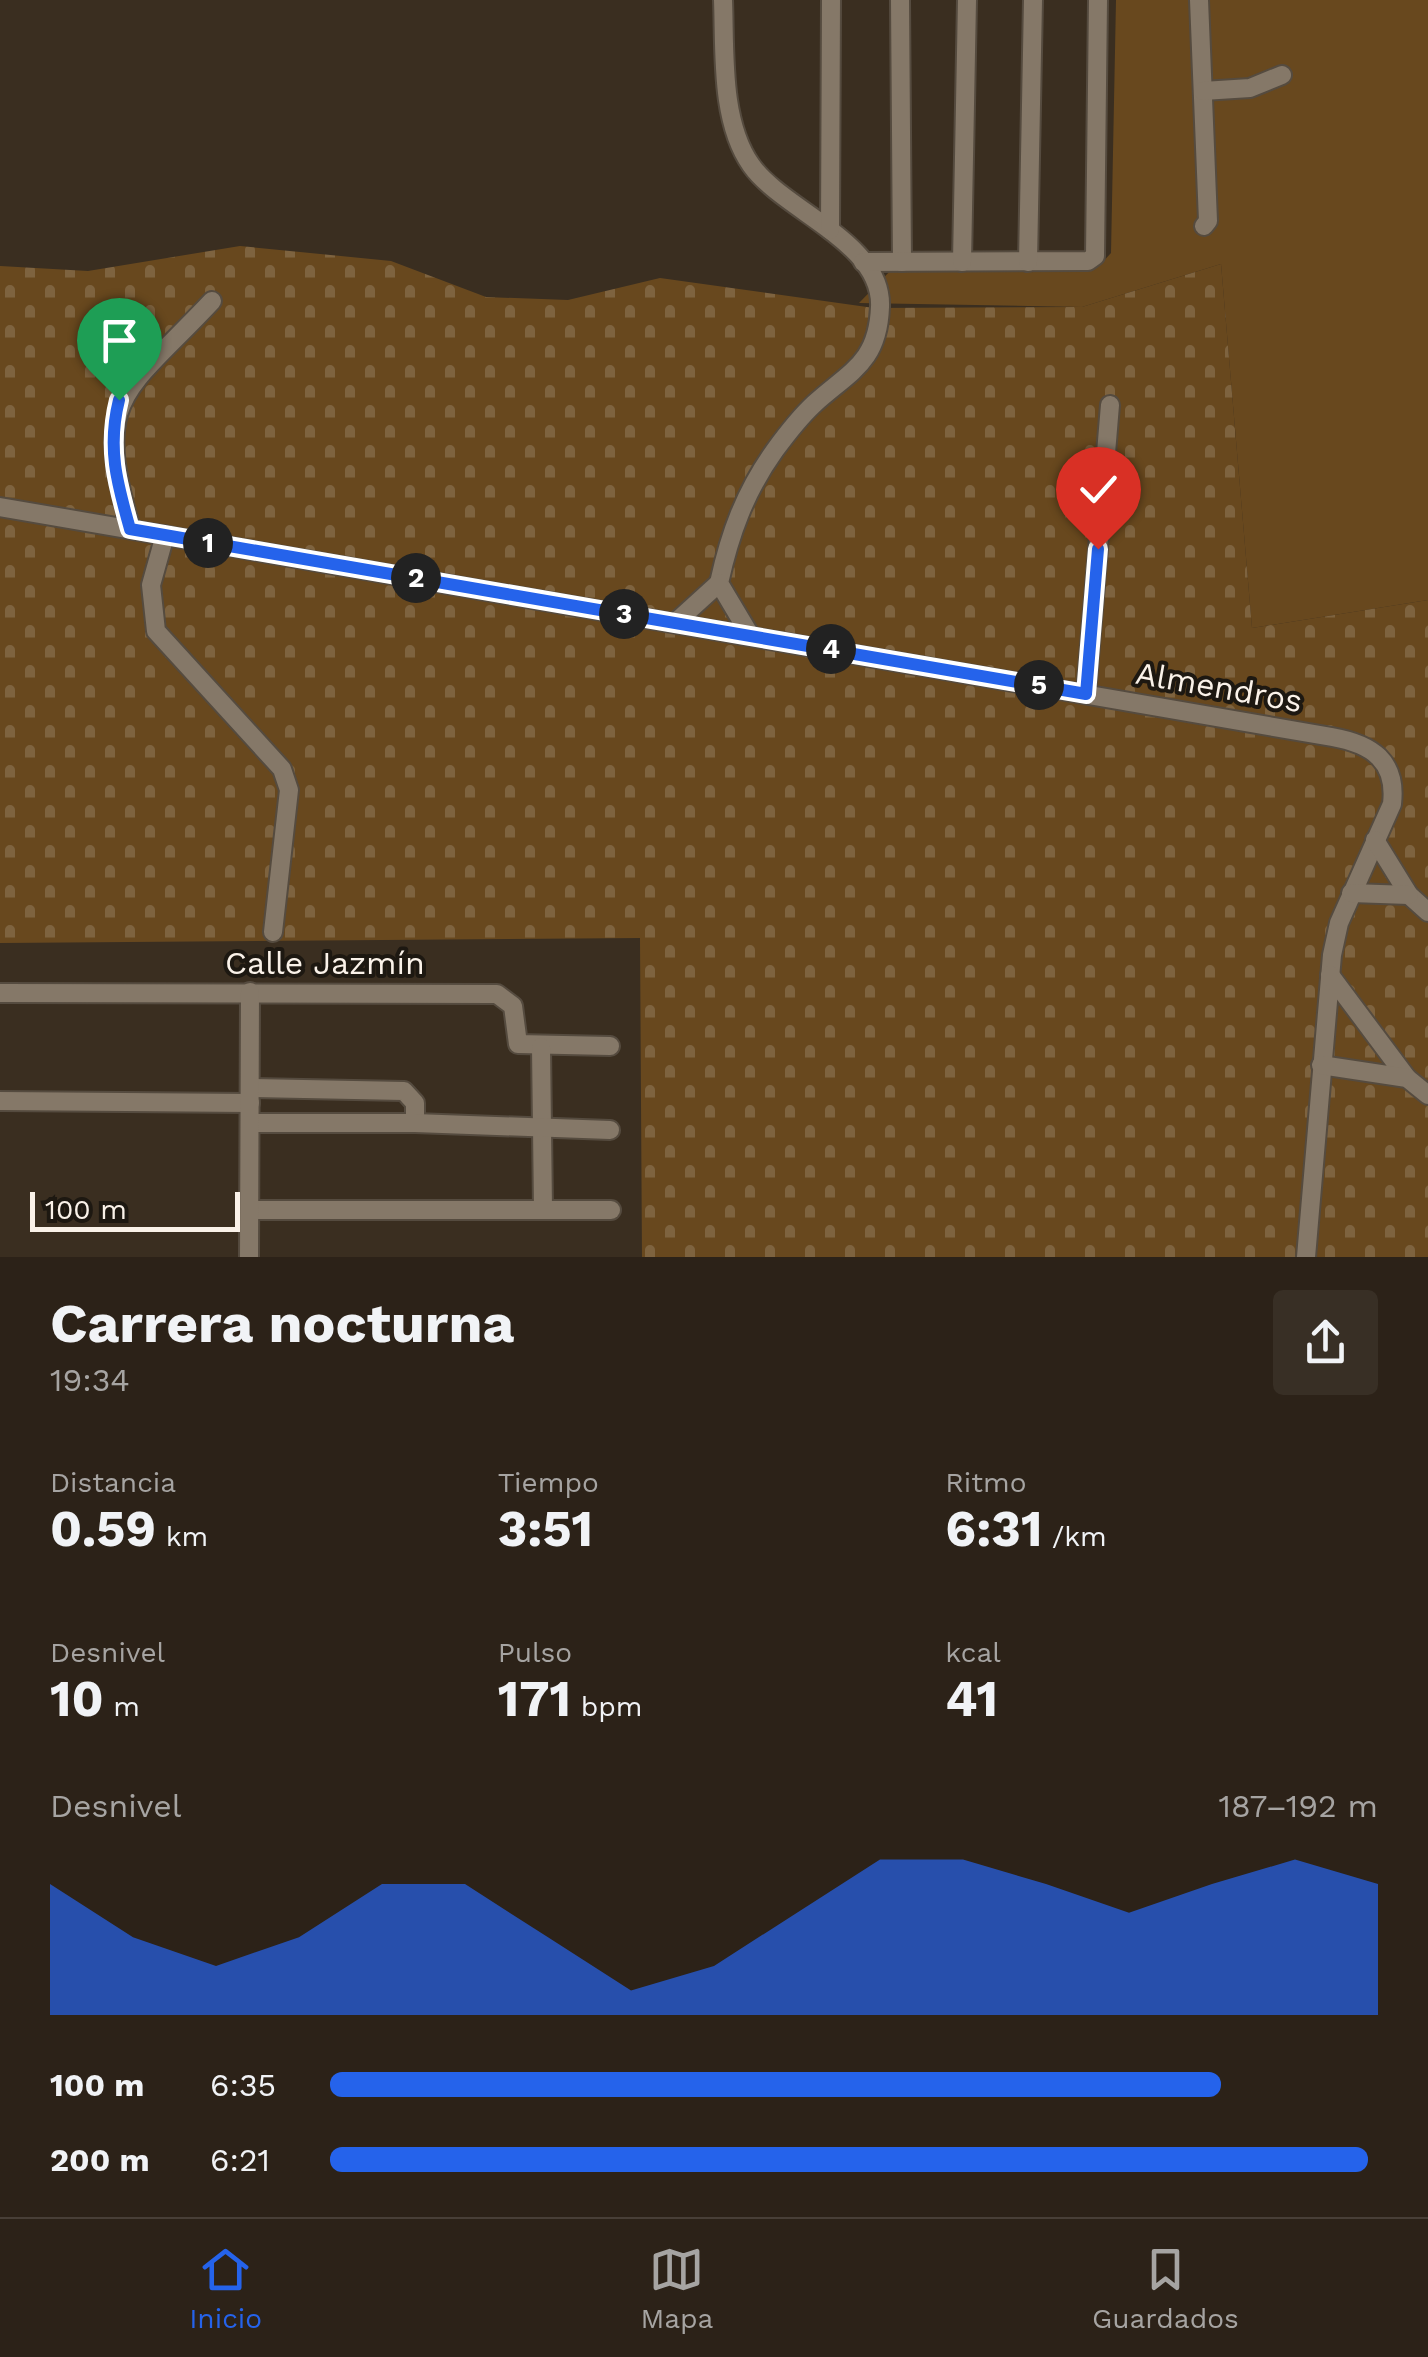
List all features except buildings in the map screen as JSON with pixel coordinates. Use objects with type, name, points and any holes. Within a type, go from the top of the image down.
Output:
[{"type":"street","points":[[675,623],[719,583],[742,502],[776,448],[816,402],[858,368],[875,337],[880,304],[874,272],[830,230],[751,166],[730,104],[723,0]]},
{"type":"street","points":[[830,230],[831,0]]},
{"type":"street","points":[[900,0],[902,262]]},
{"type":"street","points":[[962,262],[968,0]]},
{"type":"street","points":[[1028,262],[1034,0]]},
{"type":"street","points":[[863,262],[1088,261],[1095,256],[1098,0]]},
{"type":"street","points":[[1199,0],[1208,221],[1204,226]]},
{"type":"street","points":[[1203,92],[1250,88],[1282,75]]},
{"type":"street","points":[[130,529],[114,472],[111,433],[119,400],[212,301]]},
{"type":"street","points":[[1086,694],[1110,405]]},
{"type":"street","name":"Almendros","points":[[0,507],[750,635],[1365,746],[1388,765],[1394,784],[1392,804],[1338,923],[1321,1065],[1306,1257]]},
{"type":"street","points":[[165,535],[151,585],[156,632],[282,769],[289,790],[273,932]]},
{"type":"street","points":[[719,583],[750,635]]},
{"type":"street","points":[[1375,840],[1409,896],[1428,912]]},
{"type":"street","points":[[1351,893],[1409,896]]},
{"type":"street","points":[[1330,976],[1407,1078],[1428,1095]]},
{"type":"street","points":[[250,992],[250,1257]]},
{"type":"street","name":"Calle Jazmín","points":[[0,993],[497,994],[514,1006],[518,1044],[541,1047]]},
{"type":"street","points":[[543,1209],[541,1047],[610,1046]]},
{"type":"street","points":[[1321,1065],[1407,1078]]},
{"type":"street","points":[[0,1101],[404,1091],[415,1104],[415,1122]]},
{"type":"street","points":[[250,1124],[415,1122],[610,1130]]},
{"type":"street","points":[[250,1210],[610,1210]]},
{"type":"green space","points":[[1116,0],[1428,0],[1428,600],[1252,628],[1221,264],[1082,307],[859,303],[895,266],[1085,270],[1099,266],[1111,253]]},
{"type":"green space","points":[[240,246],[391,261],[486,297],[568,300],[660,278],[874,308],[1082,307],[1221,264],[1252,628],[1428,600],[1428,1257],[642,1257],[640,938],[0,943],[0,266],[88,271]]},
{"type":"route","points":[[119,400],[111,433],[114,472],[130,529],[1086,694],[1098,549]]}]
